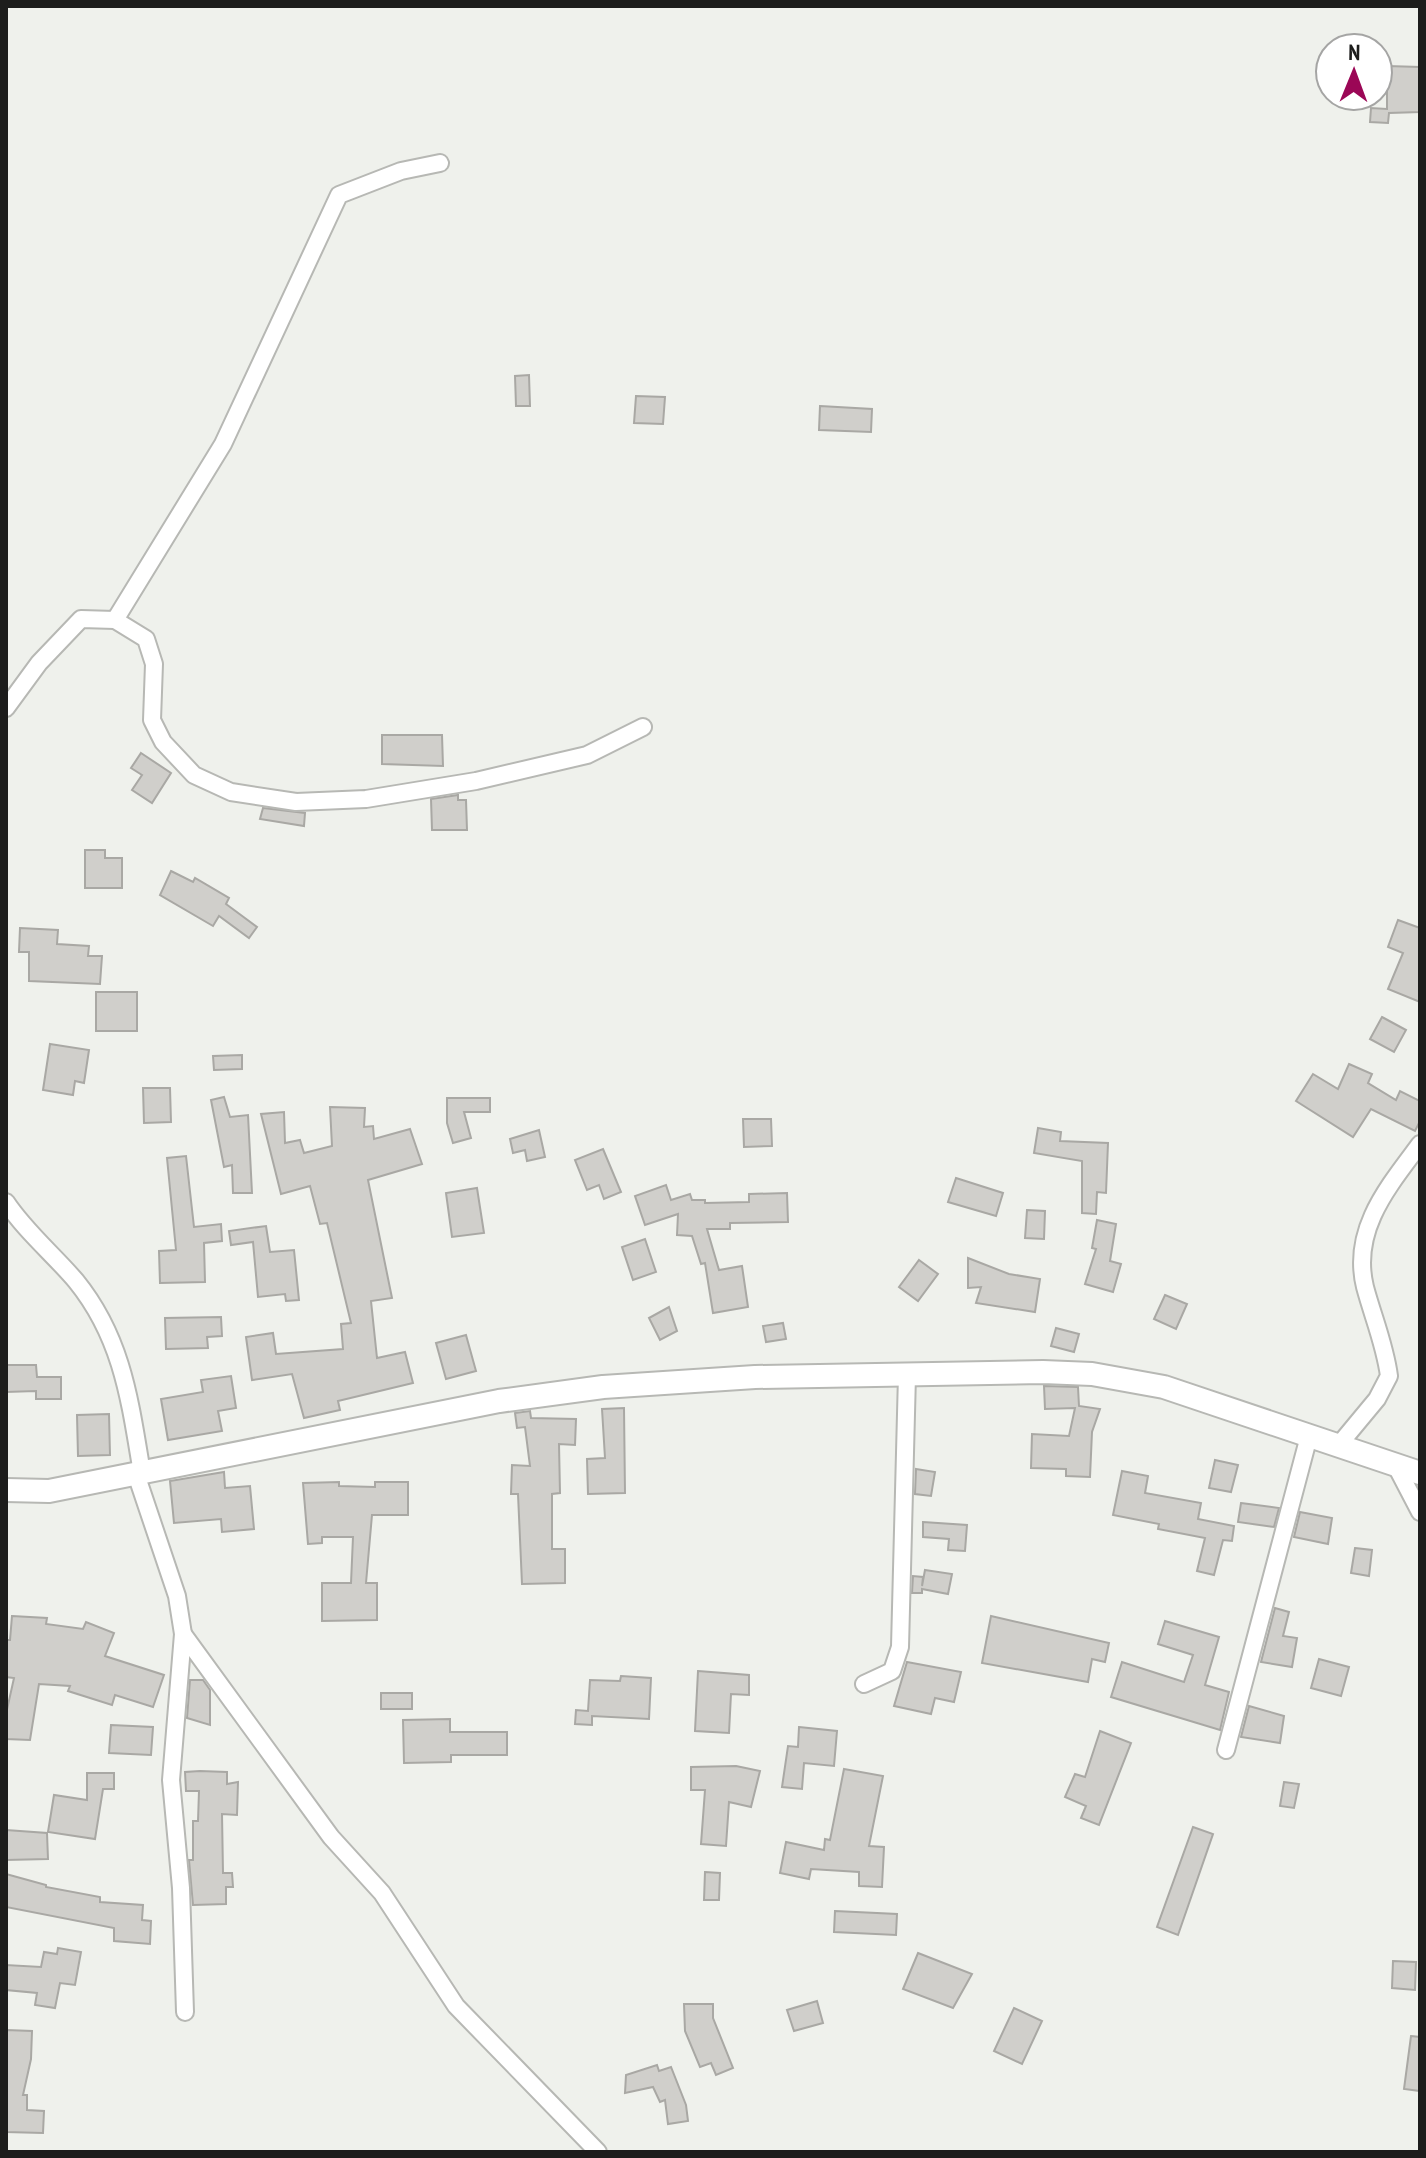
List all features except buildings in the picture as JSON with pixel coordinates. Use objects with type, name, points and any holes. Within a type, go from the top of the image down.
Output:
[{"type":"main road","points":[[6,1490],[49,1491],[499,1401],[603,1387],[755,1377],[907,1375],[1092,1374],[1164,1387],[1420,1473]]},
{"type":"street","points":[[115,620],[223,444],[339,195],[401,171],[440,163]]},
{"type":"street","points":[[6,708],[39,663],[81,619],[115,620],[146,639],[154,664],[152,720],[163,742],[194,775],[231,792],[296,802],[366,799],[476,781],[587,755],[643,727]]},
{"type":"street","points":[[1338,1446],[1377,1399],[1389,1376],[1365,1285],[1360,1251],[1367,1225],[1382,1198],[1420,1144]]},
{"type":"street","points":[[6,1202],[77,1282],[108,1326],[126,1382],[139,1474],[177,1596],[183,1634],[171,1780],[181,1888],[185,2012]]},
{"type":"street","points":[[864,1684],[892,1671],[900,1647],[907,1375]]},
{"type":"street","points":[[1226,1750],[1309,1436]]},
{"type":"street","points":[[1396,1466],[1420,1512]]},
{"type":"street","points":[[183,1634],[331,1837],[382,1893],[456,2006],[598,2152]]}]
